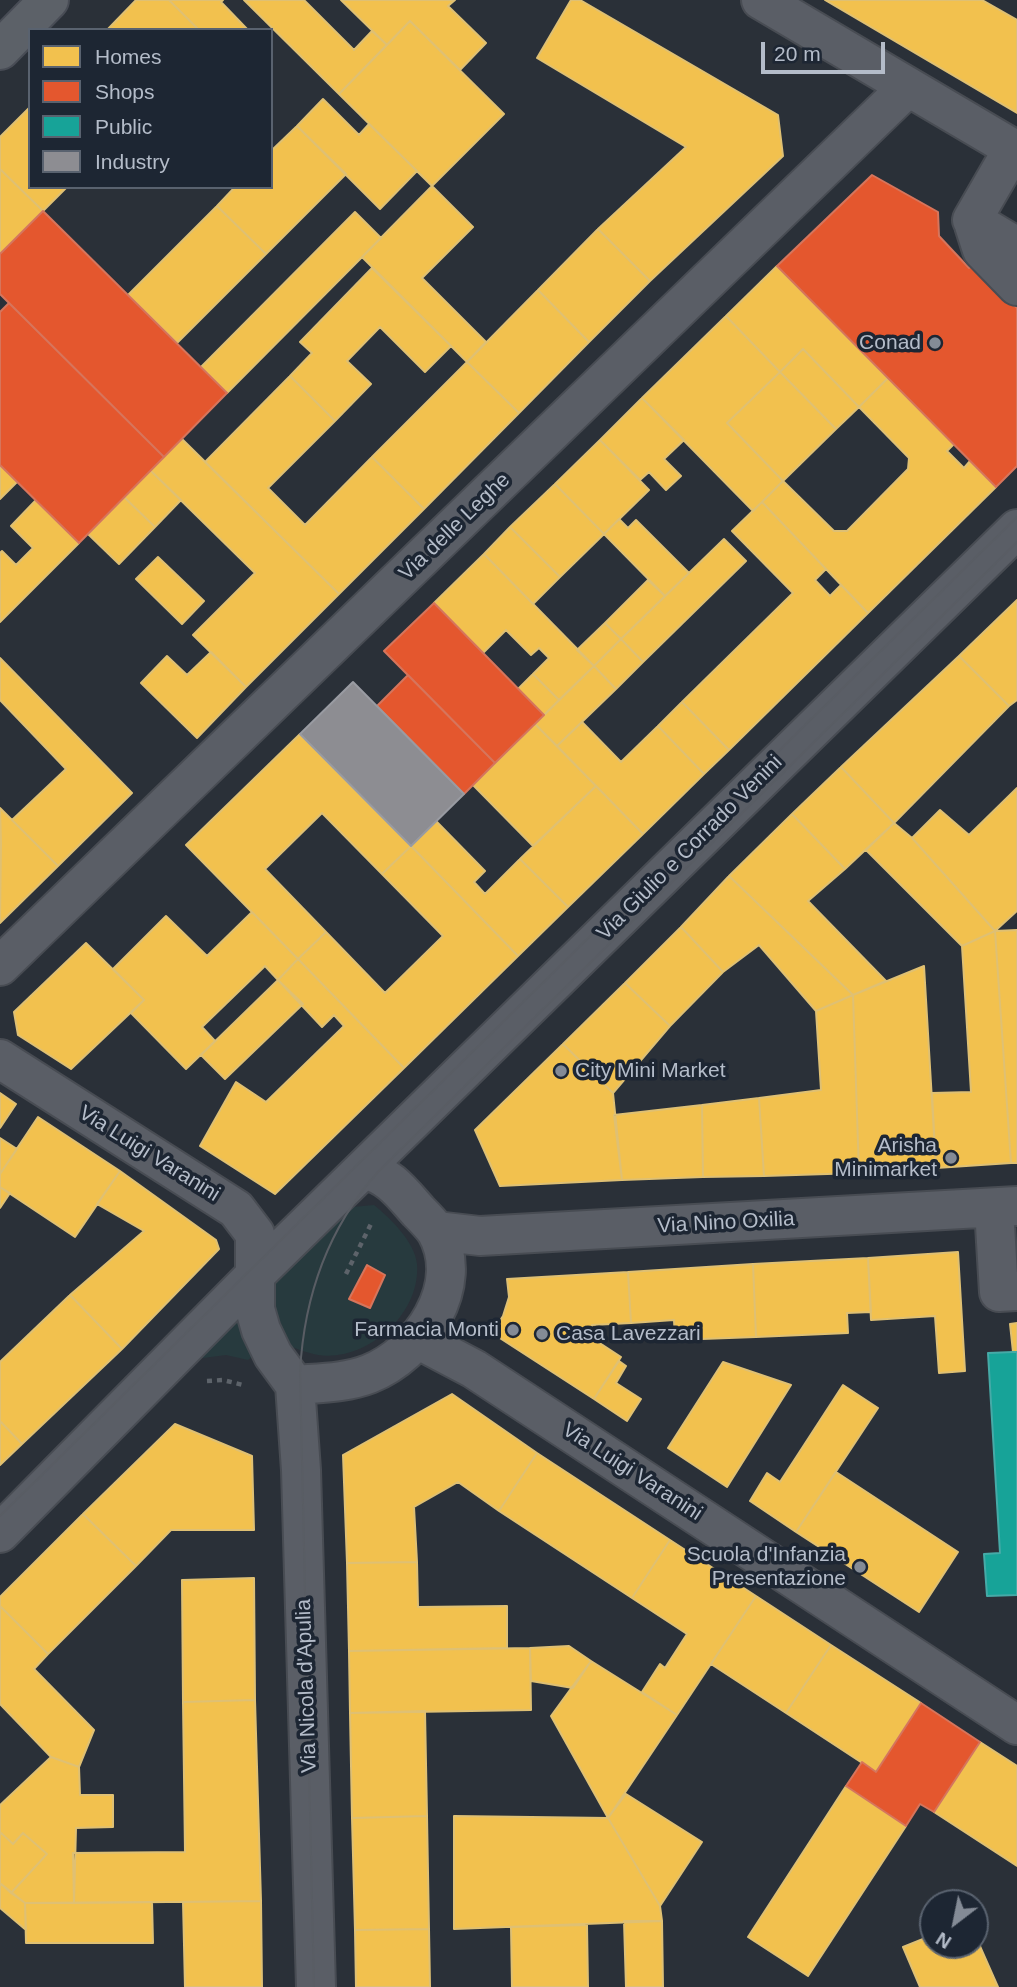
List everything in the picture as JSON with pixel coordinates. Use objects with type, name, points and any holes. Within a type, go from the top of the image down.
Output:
[{"type":"main road","points":[[0,50],[50,0]]},
{"type":"street","points":[[761,0],[1015,150],[972,220],[982,250],[1017,286]]},
{"type":"street","name":"Via delle Leghe","points":[[0,966],[908,87]]},
{"type":"street","points":[[972,220],[1017,247]]},
{"type":"street","name":"Via Giulio e Corrado Venini","points":[[365,1170],[1017,529]]},
{"type":"street","name":"Via Luigi Varanini","points":[[0,1059],[236,1209],[255,1234],[254,1276]]},
{"type":"street","points":[[0,1533],[254,1276],[365,1170],[377,1173],[399,1189],[436,1231],[444,1262],[443,1287],[436,1312],[419,1340],[396,1360],[368,1375],[295,1385],[273,1355],[261,1330],[256,1309],[254,1276]]},
{"type":"street","points":[[1005,1207],[999,1292],[1017,1291]]},
{"type":"street","name":"Via Nino Oxilia","points":[[436,1231],[480,1236],[1005,1207]]},
{"type":"street","name":"Via Luigi Varanini","points":[[419,1340],[474,1369],[1017,1726]]},
{"type":"street","name":"Via Nicola d'Apulia","points":[[295,1385],[301,1469],[316,1987]]},
{"type":"path","points":[[346,1274],[373,1220]]},
{"type":"path","points":[[201,1381],[223,1380],[262,1390],[295,1385]]},
{"type":"green space","points":[[374,1205],[401,1231],[412,1247],[417,1264],[416,1283],[400,1317],[387,1331],[355,1351],[318,1355],[282,1344],[272,1326],[272,1271],[352,1207]]},
{"type":"green space","points":[[236,1311],[253,1356],[248,1360],[226,1355],[188,1360]]},
{"type":"building: Homes","points":[[136,0],[169,0],[197,28],[109,28]]},
{"type":"building: Homes","points":[[169,0],[223,0],[221,2],[246,28],[197,28]]},
{"type":"building: Homes","points":[[244,0],[304,0],[354,50],[372,31],[387,45],[339,94]]},
{"type":"building: Homes","points":[[341,0],[455,0],[448,6],[486,43],[460,70],[410,21],[387,45]]},
{"type":"building: Homes","points":[[571,0],[580,0],[778,115],[783,156],[650,281],[598,229],[686,147],[537,58]]},
{"type":"building: Homes","points":[[825,0],[982,0],[1017,20],[1017,113]]},
{"type":"building: Homes","points":[[410,21],[504,114],[432,186],[339,94]]},
{"type":"building: Homes","points":[[323,99],[359,135],[369,124],[417,171],[380,209],[297,126]]},
{"type":"building: Homes","points":[[28,109],[28,189],[65,189],[43,211],[0,169],[0,137]]},
{"type":"building: Homes","points":[[297,126],[346,174],[266,254],[217,206],[233,189],[273,189],[273,149]]},
{"type":"building: Homes","points":[[0,169],[43,211],[0,254]]},
{"type":"building: Homes","points":[[432,186],[473,227],[422,278],[486,342],[467,362],[362,257]]},
{"type":"building: Homes","points":[[217,206],[266,254],[177,343],[128,295]]},
{"type":"building: Homes","points":[[355,212],[381,238],[227,393],[201,367]]},
{"type":"building: Homes","points":[[598,229],[650,281],[589,342],[538,290]]},
{"type":"building: Homes","points":[[777,266],[888,378],[859,407],[803,349],[780,372],[726,316]]},
{"type":"building: Homes","points":[[372,268],[451,346],[425,372],[380,327],[347,361],[371,384],[335,421],[290,376],[312,353],[300,342]]},
{"type":"building: Homes","points":[[538,290],[589,342],[519,413],[467,362]]},
{"type":"building: Homes","points":[[726,316],[780,372],[727,423],[783,481],[753,511],[642,398]]},
{"type":"building: Homes","points":[[803,349],[859,407],[836,429],[780,372]]},
{"type":"building: Homes","points":[[467,362],[519,413],[424,509],[372,457]]},
{"type":"building: Homes","points":[[780,372],[836,429],[783,481],[727,423]]},
{"type":"building: Homes","points":[[290,376],[335,421],[268,488],[305,525],[372,457],[424,509],[339,594],[205,462]]},
{"type":"building: Homes","points":[[888,378],[954,444],[947,451],[964,468],[970,461],[996,487],[868,613],[762,502],[783,481],[834,531],[847,531],[908,469],[909,458],[859,407]]},
{"type":"building: Homes","points":[[642,398],[684,440],[664,459],[681,476],[666,490],[649,472],[640,480],[600,440]]},
{"type":"building: Homes","points":[[182,439],[339,594],[246,687],[193,635],[255,573],[150,470]]},
{"type":"building: Homes","points":[[600,440],[649,490],[604,534],[555,484]]},
{"type":"building: Homes","points":[[0,465],[17,482],[0,499]]},
{"type":"building: Homes","points":[[150,470],[181,500],[155,527],[124,497]]},
{"type":"building: Homes","points":[[555,484],[604,534],[560,577],[510,527]]},
{"type":"building: Homes","points":[[124,497],[155,527],[119,564],[88,534]]},
{"type":"building: Homes","points":[[36,500],[79,543],[0,622],[0,553],[2,551],[16,565],[33,548],[11,526]]},
{"type":"building: Homes","points":[[762,502],[826,569],[815,580],[830,596],[841,585],[868,613],[729,750],[682,702],[793,593],[732,531]]},
{"type":"building: Homes","points":[[619,519],[628,528],[636,520],[689,573],[665,596],[604,534]]},
{"type":"building: Homes","points":[[510,527],[560,577],[533,604],[484,554]]},
{"type":"building: Homes","points":[[724,539],[746,561],[643,662],[621,639]]},
{"type":"building: Homes","points":[[484,554],[594,666],[559,700],[533,674],[549,658],[539,648],[531,655],[506,630],[483,653],[434,603]]},
{"type":"building: Homes","points":[[158,557],[204,601],[182,624],[136,579]]},
{"type":"building: Homes","points":[[648,580],[665,596],[621,639],[605,623]]},
{"type":"building: Homes","points":[[1017,600],[1017,700],[1009,706],[959,656]]},
{"type":"building: Homes","points":[[605,623],[621,639],[594,666],[577,650]]},
{"type":"building: Homes","points":[[621,639],[643,662],[616,689],[594,666]]},
{"type":"building: Homes","points":[[211,652],[246,687],[197,738],[141,683],[167,656],[187,675]]},
{"type":"building: Homes","points":[[959,656],[1009,706],[894,823],[841,767]]},
{"type":"building: Homes","points":[[0,658],[132,793],[58,866],[12,820],[66,769],[0,700]]},
{"type":"building: Homes","points":[[594,666],[616,689],[557,746],[535,724]]},
{"type":"building: Homes","points":[[533,674],[559,700],[544,715],[518,689]]},
{"type":"building: Homes","points":[[682,702],[729,750],[704,774],[658,726]]},
{"type":"building: Homes","points":[[582,722],[621,762],[658,726],[704,774],[643,834],[557,746]]},
{"type":"building: Homes","points":[[535,724],[596,786],[533,846],[473,785]]},
{"type":"building: Homes","points":[[300,734],[411,846],[382,874],[322,813],[265,869],[326,932],[298,959],[186,845]]},
{"type":"building: Homes","points":[[841,767],[894,823],[845,869],[792,814]]},
{"type":"building: Homes","points":[[596,786],[643,834],[568,907],[520,859]]},
{"type":"building: Homes","points":[[1017,788],[1017,911],[995,931],[912,838],[940,810],[969,835]]},
{"type":"building: Homes","points":[[0,808],[58,866],[0,923],[1,843]]},
{"type":"building: Homes","points":[[792,814],[845,869],[808,901],[886,981],[853,995],[729,876]]},
{"type":"building: Homes","points":[[436,821],[485,871],[474,882],[485,894],[520,859],[568,907],[518,956],[411,846]]},
{"type":"building: Homes","points":[[894,823],[912,838],[995,931],[962,946],[866,850]]},
{"type":"building: Homes","points":[[411,846],[518,956],[404,1068],[298,959],[326,932],[385,993],[443,936],[382,874]]},
{"type":"building: Homes","points":[[729,876],[853,995],[816,1011],[759,945],[723,972],[681,927]]},
{"type":"building: Homes","points":[[252,912],[298,959],[278,980],[265,966],[202,1027],[215,1041],[186,1069],[131,1013],[144,1000],[113,969],[166,916],[207,956]]},
{"type":"building: Homes","points":[[681,927],[723,972],[670,1026],[625,983]]},
{"type":"building: Homes","points":[[1017,930],[1017,1163],[1011,1163],[995,931]]},
{"type":"building: Homes","points":[[995,931],[1011,1163],[936,1168],[932,1093],[971,1092],[962,946]]},
{"type":"building: Homes","points":[[86,943],[144,1000],[71,1069],[18,1035],[14,1012]]},
{"type":"building: Homes","points":[[298,959],[404,1068],[275,1194],[200,1146],[236,1082],[266,1102],[344,1026],[334,1015],[322,1027],[278,980]]},
{"type":"building: Homes","points":[[924,966],[936,1168],[859,1173],[853,995]]},
{"type":"building: Homes","points":[[278,980],[303,1004],[225,1079],[201,1055]]},
{"type":"building: Homes","points":[[625,983],[670,1026],[613,1093],[563,1044]]},
{"type":"building: Homes","points":[[853,995],[859,1173],[764,1176],[759,1098],[821,1090],[816,1011]]},
{"type":"building: Homes","points":[[563,1044],[613,1093],[622,1180],[500,1186],[475,1130]]},
{"type":"building: Homes","points":[[0,1093],[16,1104],[0,1128]]},
{"type":"building: Homes","points":[[759,1098],[764,1176],[703,1177],[702,1105]]},
{"type":"building: Homes","points":[[702,1105],[703,1177],[622,1180],[614,1115]]},
{"type":"building: Homes","points":[[38,1117],[120,1171],[75,1237],[0,1187],[0,1174]]},
{"type":"building: Homes","points":[[0,1138],[17,1149],[0,1174]]},
{"type":"building: Homes","points":[[120,1171],[216,1240],[219,1249],[122,1349],[70,1295],[144,1231],[97,1204]]},
{"type":"building: Homes","points":[[0,1187],[10,1193],[0,1208]]},
{"type":"building: Homes","points":[[958,1252],[965,1371],[939,1373],[935,1316],[871,1320],[868,1258]]},
{"type":"building: Homes","points":[[868,1258],[871,1312],[847,1313],[848,1333],[756,1337],[753,1264]]},
{"type":"building: Homes","points":[[753,1264],[756,1337],[675,1340],[674,1320],[631,1323],[628,1272]]},
{"type":"building: Homes","name":"Casa Lavezzari","points":[[628,1272],[631,1323],[592,1325],[589,1336],[621,1357],[594,1399],[492,1333],[503,1316],[509,1297],[507,1279]]},
{"type":"building: Homes","points":[[70,1295],[122,1349],[22,1444],[0,1421],[0,1362]]},
{"type":"building: Homes","points":[[1017,1323],[1017,1352],[1013,1352],[1010,1324]]},
{"type":"building: Homes","points":[[619,1361],[626,1366],[616,1383],[641,1399],[627,1421],[594,1399]]},
{"type":"building: Homes","points":[[723,1362],[791,1385],[727,1487],[668,1448]]},
{"type":"building: Homes","points":[[843,1385],[878,1408],[796,1532],[750,1501],[767,1473],[780,1482]]},
{"type":"building: Homes","points":[[452,1394],[537,1453],[499,1511],[458,1482],[414,1507],[417,1562],[347,1563],[343,1455]]},
{"type":"building: Homes","points":[[0,1421],[22,1444],[0,1465]]},
{"type":"building: Homes","points":[[175,1424],[252,1456],[254,1530],[171,1530],[136,1566],[83,1514]]},
{"type":"building: Homes","points":[[537,1453],[670,1540],[632,1598],[499,1511]]},
{"type":"building: Homes","points":[[836,1472],[958,1552],[919,1612],[796,1532]]},
{"type":"building: Homes","points":[[83,1514],[136,1566],[48,1654],[0,1606],[0,1597]]},
{"type":"building: Homes","points":[[670,1540],[756,1596],[677,1715],[642,1692],[660,1664],[665,1668],[687,1634],[632,1598]]},
{"type":"building: Homes","points":[[417,1562],[418,1607],[507,1606],[507,1648],[349,1651],[347,1563]]},
{"type":"building: Homes","points":[[254,1578],[255,1700],[183,1702],[182,1580]]},
{"type":"building: Homes","points":[[756,1596],[831,1645],[786,1713],[711,1664]]},
{"type":"building: Homes","points":[[0,1606],[48,1654],[34,1669],[94,1730],[79,1767],[51,1757],[0,1704]]},
{"type":"building: Homes","points":[[831,1645],[921,1703],[876,1772],[786,1713]]},
{"type":"building: Homes","points":[[569,1646],[591,1661],[573,1688],[531,1681],[530,1648]]},
{"type":"building: Homes","points":[[530,1648],[531,1710],[350,1713],[349,1651]]},
{"type":"building: Homes","points":[[591,1661],[677,1715],[608,1818],[551,1716]]},
{"type":"building: Homes","points":[[255,1700],[261,1901],[74,1903],[73,1853],[185,1852],[183,1702]]},
{"type":"building: Homes","points":[[425,1711],[427,1816],[352,1818],[350,1713]]},
{"type":"building: Homes","points":[[980,1742],[1017,1766],[1017,1866],[934,1812]]},
{"type":"building: Homes","points":[[51,1757],[79,1767],[80,1795],[113,1795],[113,1827],[76,1828],[74,1903],[25,1903],[11,1893],[47,1854],[23,1833],[13,1844],[0,1832],[0,1805]]},
{"type":"building: Homes","points":[[846,1786],[906,1826],[808,1976],[748,1937]]},
{"type":"building: Homes","points":[[626,1794],[702,1842],[660,1906],[608,1818]]},
{"type":"building: Homes","points":[[427,1816],[429,1929],[355,1930],[352,1818]]},
{"type":"building: Homes","points":[[454,1816],[608,1818],[660,1906],[662,1921],[454,1929]]},
{"type":"building: Homes","points":[[0,1832],[13,1844],[23,1833],[47,1854],[11,1893],[0,1883]]},
{"type":"building: Homes","points":[[0,1883],[25,1903],[26,1930],[0,1908]]},
{"type":"building: Homes","points":[[261,1901],[262,1987],[185,1987],[183,1902]]},
{"type":"building: Homes","points":[[152,1902],[153,1943],[26,1943],[25,1903]]},
{"type":"building: Homes","points":[[624,1921],[662,1921],[663,1987],[626,1987]]},
{"type":"building: Homes","points":[[587,1925],[588,1987],[512,1987],[511,1927]]},
{"type":"building: Homes","points":[[429,1929],[430,1987],[356,1987],[355,1930]]},
{"type":"building: Homes","points":[[919,1941],[919,1959],[986,1959],[998,1987],[920,1987],[903,1947]]},
{"type":"building: Shops","name":"Conad","points":[[872,175],[938,212],[939,236],[969,268],[974,263],[1017,308],[1017,466],[996,487],[777,266]]},
{"type":"building: Shops","points":[[43,211],[227,393],[164,457],[0,294],[0,254]]},
{"type":"building: Shops","points":[[9,303],[164,457],[79,543],[0,465],[0,312]]},
{"type":"building: Shops","points":[[434,603],[544,715],[495,763],[384,651]]},
{"type":"building: Shops","points":[[408,675],[495,763],[464,794],[377,706]]},
{"type":"building: Shops","points":[[367,1265],[385,1275],[370,1308],[349,1299]]},
{"type":"building: Shops","points":[[921,1703],[980,1742],[934,1812],[920,1804],[906,1826],[846,1786],[862,1762],[876,1772]]},
{"type":"building: Public","points":[[1017,1352],[1017,1595],[987,1596],[984,1554],[1000,1553],[988,1353]]},
{"type":"building: Industry","points":[[353,682],[464,794],[411,846],[300,734]]},
{"type":"tram line","points":[[0,1516],[1017,517]]},
{"type":"tram line","points":[[314,1987],[300,1372],[302,1344],[313,1291],[332,1241],[344,1217],[377,1173],[1017,542]]},
{"type":"place","name":"Conad","points":[[935,343]]},
{"type":"place","name":"City Mini Market","points":[[561,1071]]},
{"type":"place","name":"Arisha Minimarket","points":[[951,1158]]},
{"type":"place","name":"Farmacia Monti","points":[[513,1330]]},
{"type":"place","name":"Casa Lavezzari","points":[[542,1334]]},
{"type":"place","name":"Scuola d'Infanzia Presentazione","points":[[860,1567]]}]
